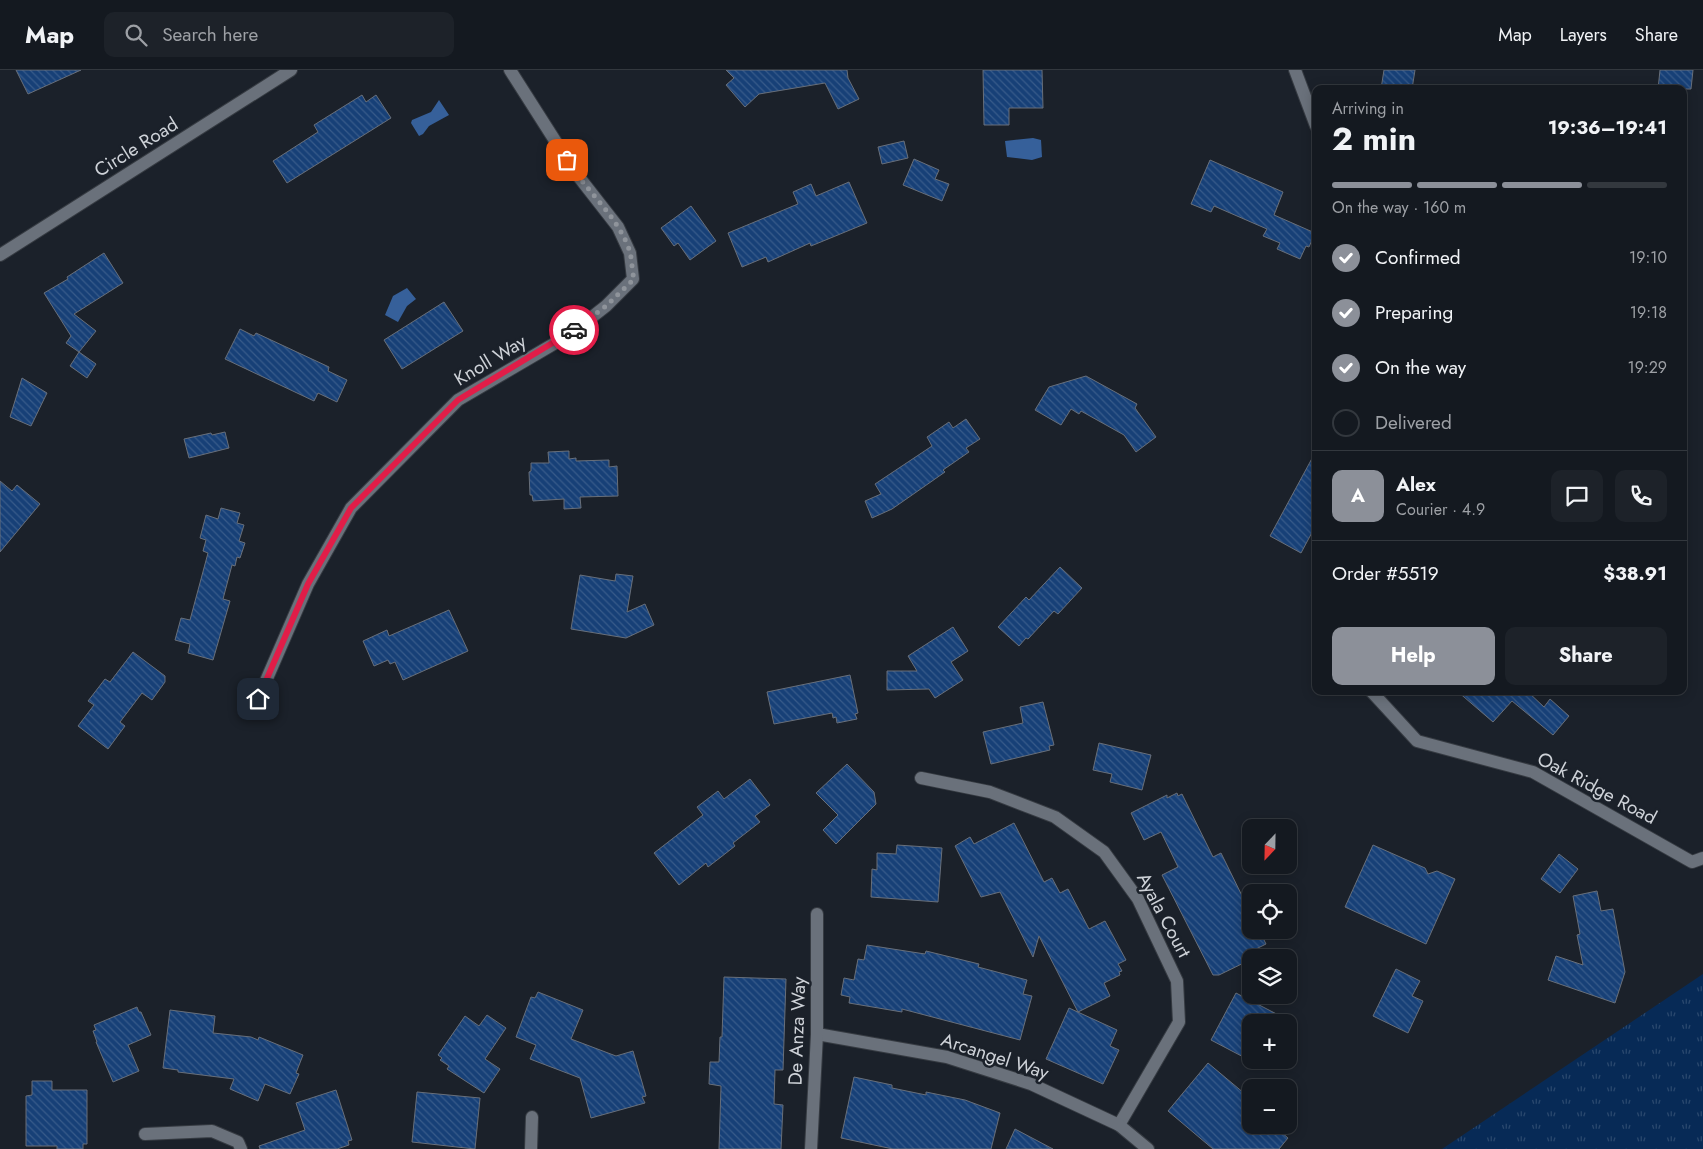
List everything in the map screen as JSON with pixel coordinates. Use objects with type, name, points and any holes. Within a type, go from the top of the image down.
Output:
[{"type":"street","name":"Circle Road","points":[[0,255],[291,70]]},
{"type":"street","name":"Knoll Way","points":[[258,699],[308,584],[351,508],[458,400],[569,335],[606,306],[634,279],[630,253],[618,227],[575,172],[510,70]]},
{"type":"street","points":[[1295,70],[1312,115]]},
{"type":"street","name":"Oak Ridge Road","points":[[1375,695],[1417,741],[1534,772],[1692,862],[1703,858]]},
{"type":"street","name":"Ayala Court","points":[[921,778],[990,792],[1055,817],[1104,852],[1138,899],[1178,981],[1179,1022],[1119,1125]]},
{"type":"street","name":"De Anza Way","points":[[811,1149],[817,1034],[817,914]]},
{"type":"street","name":"Arcangel Way","points":[[817,1034],[947,1057],[1031,1084],[1119,1125],[1148,1149]]},
{"type":"street","points":[[531,1149],[532,1117]]},
{"type":"street","points":[[145,1134],[212,1131],[238,1142],[241,1149]]},
{"type":"green space","points":[[1703,974],[1703,1149],[1442,1149]]},
{"type":"shaded area","points":[[439,100],[449,115],[429,126],[419,136],[411,123],[412,120],[431,112]]},
{"type":"shaded area","points":[[1033,138],[1041,140],[1042,157],[1032,160],[1007,157],[1005,141]]},
{"type":"shaded area","points":[[407,288],[416,299],[407,306],[398,322],[385,315],[393,296]]},
{"type":"building","points":[[16,70],[81,70],[28,94]]},
{"type":"building","points":[[726,70],[847,70],[848,78],[859,99],[838,109],[825,83],[759,94],[745,107],[726,85],[734,78]]},
{"type":"building","points":[[983,70],[1042,70],[1043,108],[1009,108],[1009,125],[984,125]]},
{"type":"building","points":[[1384,70],[1415,70],[1413,85],[1382,85]]},
{"type":"building","points":[[1660,70],[1693,70],[1691,89],[1687,89],[1687,85],[1658,85]]},
{"type":"building","points":[[362,95],[366,102],[376,95],[391,118],[287,183],[273,161],[318,132],[314,125]]},
{"type":"building","points":[[904,141],[908,158],[882,164],[878,147]]},
{"type":"building","points":[[914,159],[939,170],[935,179],[949,184],[942,201],[903,185]]},
{"type":"building","points":[[1210,160],[1283,192],[1274,215],[1312,232],[1312,240],[1309,247],[1306,246],[1300,259],[1277,249],[1280,243],[1263,236],[1267,229],[1214,206],[1211,212],[1191,204]]},
{"type":"building","points":[[849,182],[867,223],[811,246],[810,243],[768,262],[766,257],[742,267],[728,233],[798,204],[793,192],[811,184],[816,196]]},
{"type":"building","points":[[691,206],[716,241],[690,260],[678,243],[674,246],[661,228]]},
{"type":"building","points":[[104,253],[123,283],[74,314],[96,331],[79,352],[66,343],[71,336],[44,293],[68,279],[67,277]]},
{"type":"building","points":[[444,302],[463,331],[402,369],[384,340]]},
{"type":"building","points":[[240,329],[254,336],[256,333],[329,367],[328,371],[347,380],[337,402],[318,393],[314,401],[225,359]]},
{"type":"building","points":[[79,352],[96,364],[87,378],[70,366]]},
{"type":"building","points":[[1086,376],[1137,404],[1135,408],[1156,437],[1136,452],[1124,435],[1081,411],[1079,414],[1071,409],[1061,425],[1035,410],[1049,387]]},
{"type":"building","points":[[22,378],[47,393],[31,426],[10,417]]},
{"type":"building","points":[[966,419],[980,439],[966,448],[969,452],[943,470],[945,472],[892,509],[872,518],[865,501],[881,494],[875,484],[932,446],[927,437],[949,422],[953,428]]},
{"type":"building","points":[[225,432],[229,448],[189,458],[184,439]]},
{"type":"building","points":[[569,451],[569,459],[576,458],[576,461],[609,460],[609,467],[617,466],[618,496],[580,497],[581,508],[564,509],[564,499],[533,501],[532,495],[530,495],[529,472],[531,471],[531,463],[549,463],[548,452]]},
{"type":"building","points":[[1312,458],[1312,532],[1301,553],[1270,536]]},
{"type":"building","points":[[0,481],[12,491],[17,485],[40,504],[0,552]]},
{"type":"building","points":[[221,508],[240,513],[237,523],[244,525],[239,541],[245,543],[240,558],[237,557],[235,566],[232,565],[223,599],[230,601],[213,660],[188,653],[190,644],[175,640],[181,618],[190,620],[208,553],[203,551],[206,540],[200,538],[206,515],[218,519]]},
{"type":"building","points":[[1060,567],[1082,588],[1058,614],[1054,611],[1019,646],[998,627],[1026,597],[1029,600]]},
{"type":"building","points":[[616,574],[633,576],[627,612],[645,604],[654,625],[626,638],[571,629],[580,575],[615,581]]},
{"type":"building","points":[[449,610],[468,651],[403,680],[395,662],[390,664],[388,660],[374,666],[363,641],[387,630],[389,636]]},
{"type":"building","points":[[953,627],[968,651],[951,662],[963,680],[935,698],[929,689],[887,690],[887,671],[917,671],[908,656]]},
{"type":"building","points":[[133,652],[165,676],[165,682],[152,700],[142,693],[120,722],[125,726],[108,749],[78,726],[94,705],[88,701],[105,679],[110,682]]},
{"type":"building","points":[[850,675],[858,713],[855,714],[857,719],[837,723],[836,717],[833,718],[832,713],[774,724],[767,692]]},
{"type":"building","points":[[1462,695],[1531,695],[1544,707],[1550,699],[1569,716],[1553,735],[1512,701],[1493,722]]},
{"type":"building","points":[[1043,702],[1054,745],[1049,746],[1050,750],[991,764],[983,732],[1023,723],[1020,707]]},
{"type":"building","points":[[1099,743],[1151,755],[1142,790],[1110,782],[1112,774],[1093,770]]},
{"type":"building","points":[[847,764],[874,792],[876,804],[836,844],[823,830],[838,815],[816,793]]},
{"type":"building","points":[[750,779],[770,805],[755,816],[760,822],[733,843],[735,846],[721,857],[708,867],[706,863],[679,885],[654,853],[703,815],[697,807],[718,791],[724,799]]},
{"type":"building","points":[[1177,793],[1178,796],[1182,794],[1213,857],[1221,853],[1242,896],[1242,939],[1264,939],[1266,944],[1256,949],[1242,949],[1242,964],[1219,975],[1213,975],[1162,875],[1178,867],[1161,832],[1144,840],[1131,813],[1167,795],[1167,798]]},
{"type":"building","points":[[1014,823],[1044,882],[1052,878],[1060,893],[1068,889],[1089,929],[1105,921],[1126,960],[1118,964],[1122,971],[1119,972],[1120,975],[1104,983],[1110,996],[1078,1012],[1039,936],[1033,957],[1000,892],[981,897],[955,846],[970,837],[974,844]]},
{"type":"building","points":[[897,845],[942,848],[938,902],[871,897],[872,869],[877,870],[877,853],[896,854]]},
{"type":"building","points":[[1373,845],[1425,868],[1428,874],[1437,871],[1455,879],[1426,944],[1345,907]]},
{"type":"building","points":[[1559,854],[1578,869],[1560,893],[1541,879]]},
{"type":"building","points":[[1597,891],[1601,911],[1613,909],[1625,972],[1615,1003],[1548,980],[1556,956],[1583,965],[1577,935],[1580,934],[1573,896]]},
{"type":"building","points":[[867,945],[925,954],[926,951],[979,964],[978,967],[1027,980],[1023,994],[1032,996],[1020,1040],[902,1009],[902,1012],[849,1003],[850,997],[841,995],[844,978],[854,980],[858,959],[864,960]]},
{"type":"building","points":[[1396,969],[1420,981],[1412,996],[1423,1001],[1408,1033],[1373,1016]]},
{"type":"building","points":[[724,977],[786,979],[783,1070],[775,1070],[774,1104],[783,1105],[781,1149],[719,1149],[721,1086],[709,1084],[710,1062],[719,1062],[720,1037],[722,1037]]},
{"type":"building","points":[[538,992],[583,1010],[571,1039],[616,1056],[633,1051],[646,1096],[642,1097],[645,1103],[591,1118],[580,1078],[530,1059],[536,1045],[516,1037],[531,997],[535,998]]},
{"type":"building","points":[[1236,993],[1242,996],[1242,1004],[1257,1004],[1277,1014],[1242,1014],[1242,1056],[1211,1040]]},
{"type":"building","points":[[137,1007],[151,1035],[128,1045],[139,1071],[113,1082],[96,1042],[93,1031],[96,1030],[94,1025]]},
{"type":"building","points":[[1069,1008],[1117,1030],[1110,1046],[1119,1050],[1103,1084],[1046,1059]]},
{"type":"building","points":[[170,1010],[215,1016],[213,1033],[251,1037],[258,1040],[259,1037],[303,1055],[296,1073],[299,1074],[290,1094],[265,1084],[258,1101],[230,1089],[234,1079],[178,1072],[178,1070],[163,1068]]},
{"type":"building","points":[[487,1015],[506,1028],[485,1059],[500,1069],[484,1093],[447,1069],[449,1066],[440,1060],[442,1058],[438,1055],[465,1016],[479,1026]]},
{"type":"building","points":[[1208,1063],[1242,1091],[1242,1134],[1283,1134],[1288,1138],[1279,1149],[1213,1149],[1168,1111]]},
{"type":"building","points":[[854,1077],[892,1085],[892,1088],[926,1095],[926,1092],[965,1100],[1000,1113],[991,1149],[893,1149],[841,1138]]},
{"type":"building","points":[[32,1081],[52,1081],[52,1090],[87,1090],[87,1144],[83,1144],[83,1149],[57,1149],[57,1146],[26,1146],[26,1096],[32,1095]]},
{"type":"building","points":[[336,1090],[352,1140],[348,1141],[349,1145],[337,1149],[260,1149],[259,1146],[305,1130],[296,1103]]},
{"type":"building","points":[[417,1092],[480,1098],[475,1149],[412,1142]]},
{"type":"building","points":[[1015,1129],[1053,1149],[1006,1149]]},
{"type":"way so far","points":[[567,160],[618,227],[630,253],[634,279],[606,306],[574,330]]},
{"type":"route","points":[[258,699],[308,584],[351,508],[458,400],[569,335],[574,330]]}]
